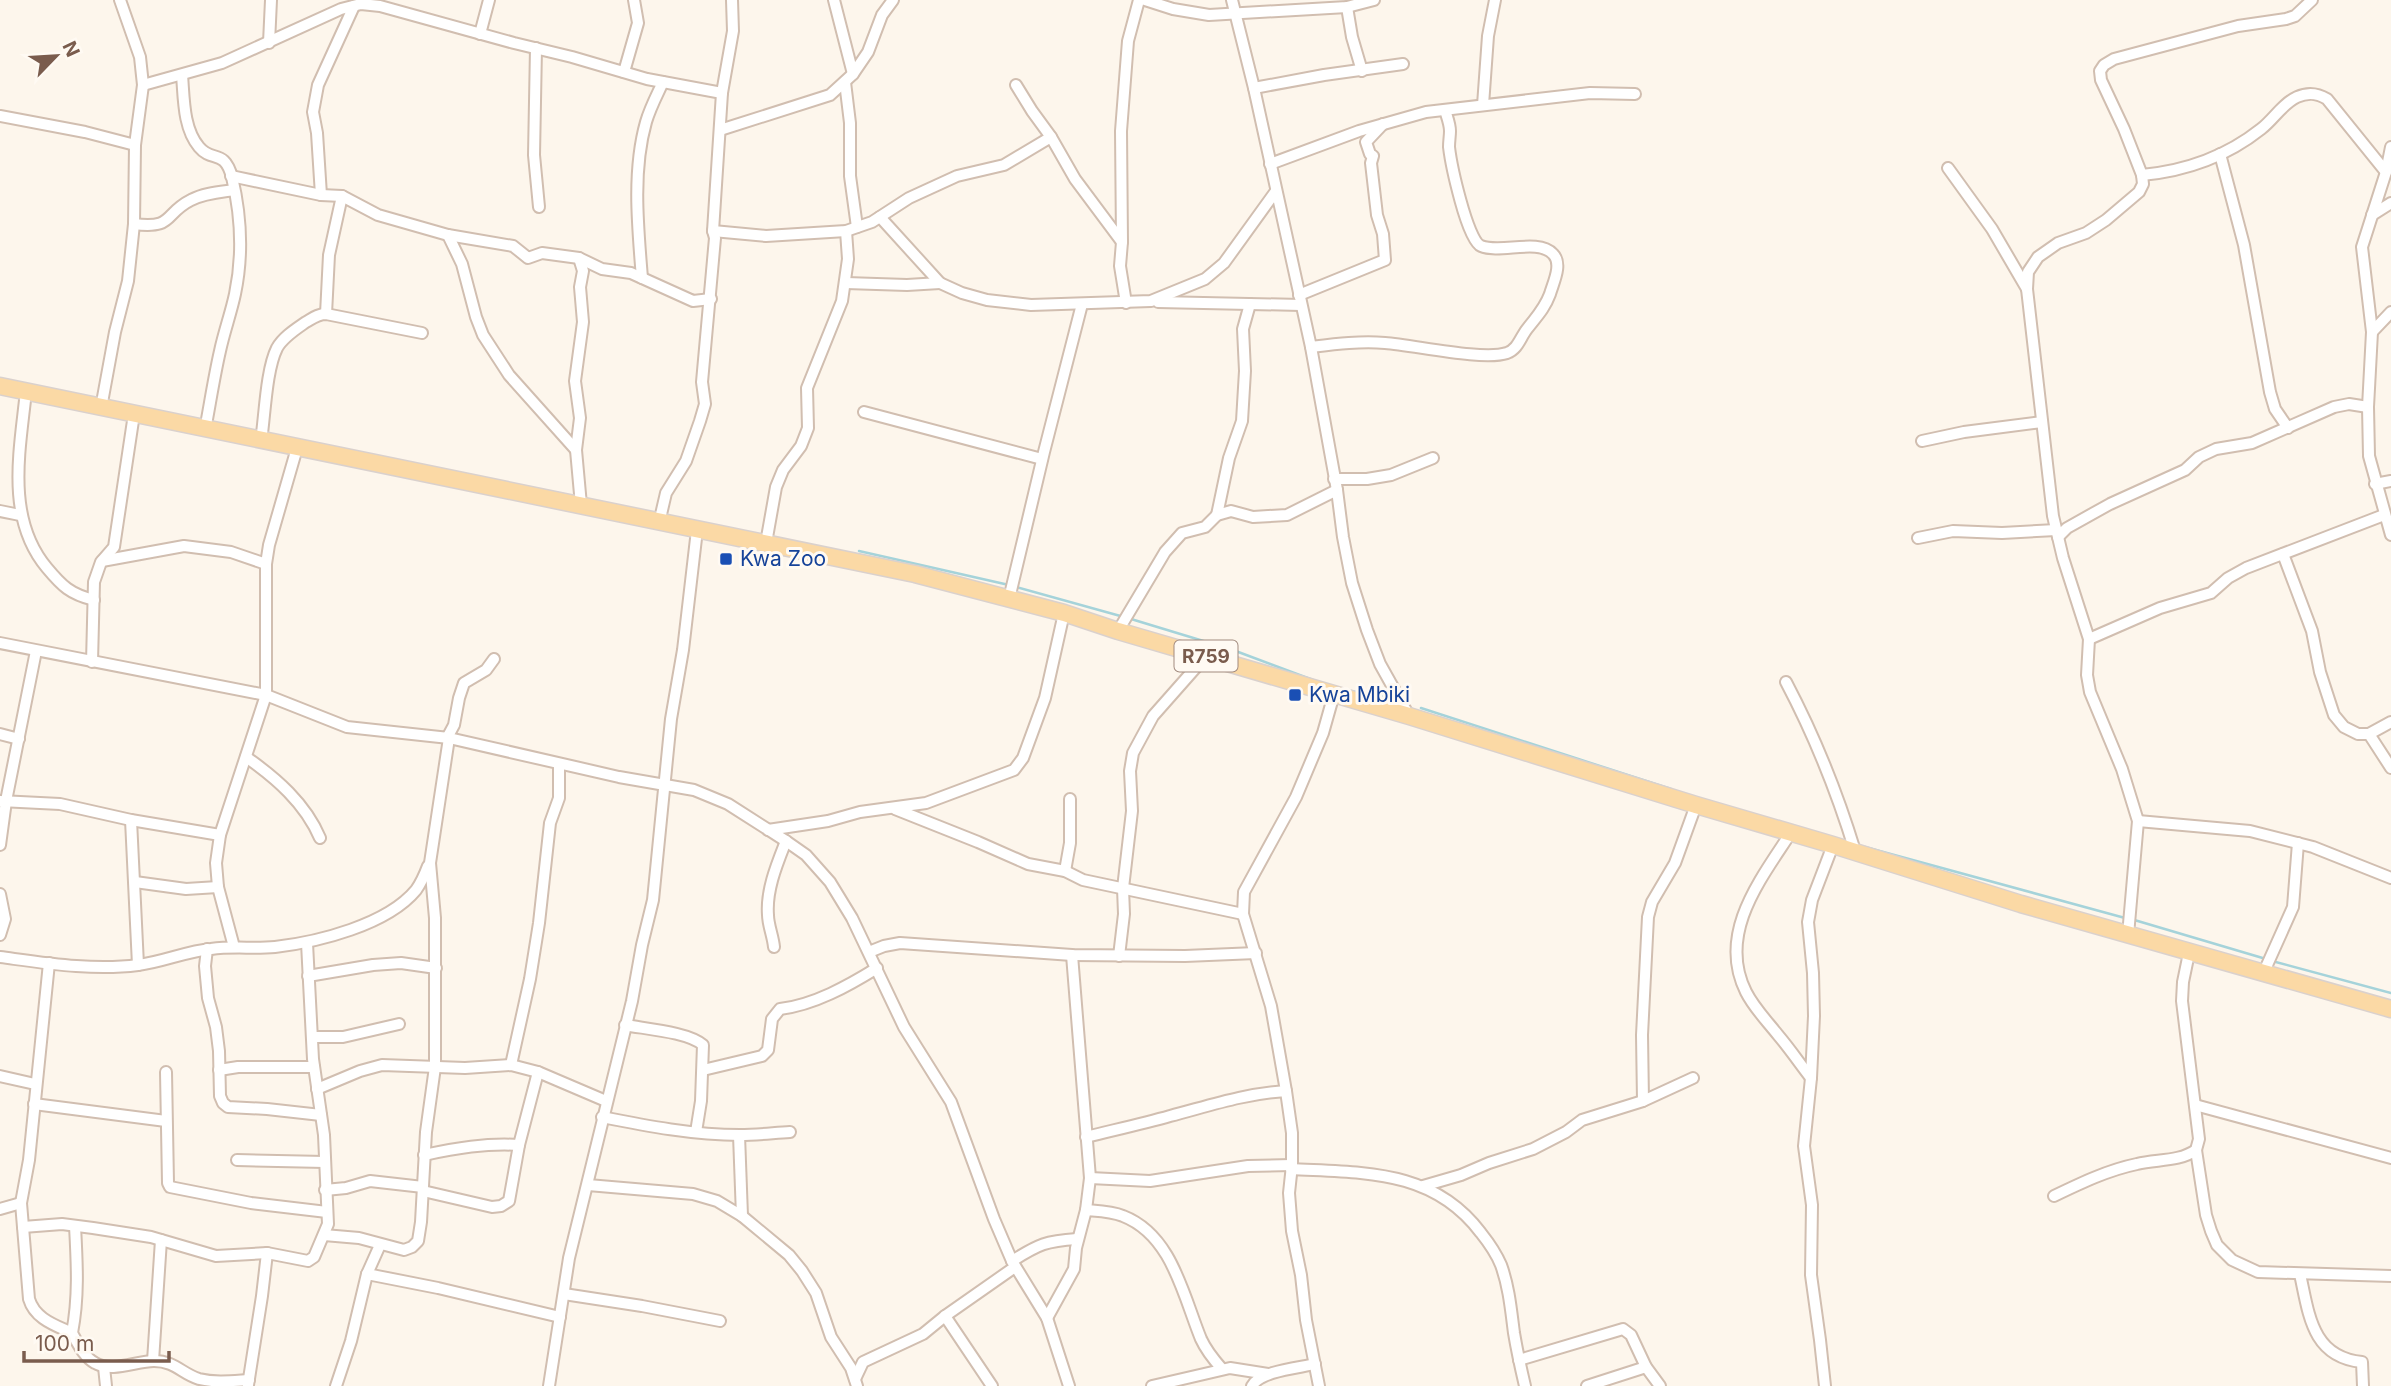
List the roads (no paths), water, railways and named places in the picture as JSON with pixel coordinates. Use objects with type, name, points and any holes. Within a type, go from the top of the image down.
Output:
[{"type":"main road","name":"R759","points":[[0,386],[915,574],[1064,612],[1118,631],[1409,716],[2021,904],[2391,1009]]},
{"type":"street","points":[[101,408],[115,332],[128,281],[134,224],[135,145],[143,85],[141,57],[120,0]]},
{"type":"street","points":[[269,43],[271,0]]},
{"type":"street","points":[[480,34],[489,0]]},
{"type":"street","points":[[659,523],[666,493],[686,461],[705,404],[702,382],[715,238],[713,231],[722,93],[733,31],[732,0]]},
{"type":"street","points":[[766,543],[775,487],[783,470],[801,446],[808,428],[807,388],[842,301],[846,283],[851,229],[849,78],[834,0]]},
{"type":"street","points":[[719,130],[830,95],[849,78],[868,52],[882,15],[893,0]]},
{"type":"street","points":[[1126,303],[1119,266],[1122,242],[1121,131],[1128,41],[1139,0]]},
{"type":"street","points":[[1145,0],[1172,9],[1209,15],[1347,7],[1374,0]]},
{"type":"street","points":[[1232,0],[1311,347],[1352,583],[1367,630],[1394,691],[1409,716]]},
{"type":"street","points":[[1483,105],[1488,36],[1495,0]]},
{"type":"street","points":[[2128,935],[2138,821],[2122,769],[2090,692],[2087,675],[2089,639],[2057,533],[2027,289],[2028,272],[2038,257],[2058,243],[2086,233],[2106,220],[2139,191],[2143,184],[2124,129],[2101,80],[2100,71],[2104,65],[2238,26],[2286,19],[2295,16],[2312,0]]},
{"type":"street","points":[[624,72],[638,23],[636,1]]},
{"type":"street","points":[[143,85],[222,63],[318,19],[359,4],[380,6],[663,82],[722,93]]},
{"type":"street","points":[[321,195],[313,112],[318,85],[359,4]]},
{"type":"street","points":[[1347,7],[1362,71]]},
{"type":"street","points":[[536,48],[534,155],[539,207]]},
{"type":"street","points":[[1254,88],[1403,64]]},
{"type":"street","points":[[182,75],[185,108],[192,136],[200,149],[220,157],[227,163],[239,214],[240,255],[235,292],[220,349],[205,430]]},
{"type":"street","points":[[642,278],[638,222],[640,157],[645,123],[663,82]]},
{"type":"street","points":[[1016,85],[1075,179],[1122,242]]},
{"type":"street","points":[[1270,164],[1426,112],[1590,93],[1635,94]]},
{"type":"street","points":[[2142,175],[2167,173],[2220,154],[2241,144],[2264,127],[2295,97],[2317,93],[2328,99],[2386,172]]},
{"type":"street","points":[[1311,347],[1358,342],[1476,355],[1506,354],[1514,350],[1525,331],[1540,316],[1556,275],[1557,259],[1553,254],[1537,247],[1491,248],[1476,243],[1466,224],[1449,145],[1450,129],[1445,110]]},
{"type":"street","points":[[0,116],[85,132],[135,145]]},
{"type":"street","points":[[880,217],[940,282],[962,293],[987,300],[1031,305],[1152,301],[1250,304],[1300,300],[1385,260],[1383,234],[1377,215],[1371,163],[1373,156],[1366,142],[1384,124]]},
{"type":"street","points":[[713,231],[766,236],[851,229],[880,217],[909,198],[957,176],[1004,165],[1051,137]]},
{"type":"street","points":[[2391,147],[2386,172],[2362,247],[2372,332],[2368,456],[2391,535]]},
{"type":"street","points":[[2220,154],[2244,245],[2270,392],[2275,409],[2288,428]]},
{"type":"street","points":[[1948,168],[1992,229],[2027,289]]},
{"type":"street","points":[[231,176],[321,195],[342,196],[378,215],[448,235],[513,246],[528,258],[542,253],[579,258],[602,269],[631,273],[693,301],[710,299]]},
{"type":"street","points":[[134,224],[159,226],[189,201],[204,195],[234,190]]},
{"type":"street","points":[[1152,301],[1205,279],[1224,263],[1276,191]]},
{"type":"street","points":[[326,314],[329,255],[342,196]]},
{"type":"street","points":[[2372,215],[2391,203]]},
{"type":"street","points":[[448,235],[462,264],[475,317],[483,335],[509,375],[576,450]]},
{"type":"street","points":[[579,258],[583,271],[580,287],[583,322],[575,381],[580,418],[576,450],[581,505]]},
{"type":"street","points":[[846,283],[907,285],[940,282]]},
{"type":"street","points":[[1009,598],[1082,304]]},
{"type":"street","points":[[1217,515],[1242,421],[1245,372],[1242,329],[1250,304]]},
{"type":"street","points":[[2372,332],[2391,312]]},
{"type":"street","points":[[261,441],[272,364],[278,346],[301,325],[320,314],[326,314],[422,333]]},
{"type":"street","points":[[26,391],[19,461],[20,515],[34,552],[58,582],[68,591],[94,600]]},
{"type":"street","points":[[1918,538],[1953,531],[2057,533],[2110,504],[2185,470],[2199,457],[2216,449],[2252,443],[2334,407],[2349,404],[2368,407]]},
{"type":"street","points":[[864,412],[1042,459]]},
{"type":"street","points":[[92,662],[93,582],[101,562],[114,547],[117,535],[134,414]]},
{"type":"street","points":[[1922,441],[1975,430],[2042,422]]},
{"type":"street","points":[[234,947],[218,887],[216,863],[220,835],[266,695],[266,564],[269,545],[298,447]]},
{"type":"street","points":[[1118,631],[1165,552],[1182,533],[1205,527],[1217,515],[1231,511],[1253,517],[1287,515],[1336,485],[1391,475],[1433,458]]},
{"type":"street","points":[[2375,484],[2391,481]]},
{"type":"street","points":[[0,511],[20,515]]},
{"type":"street","points":[[2089,639],[2160,608],[2211,593],[2228,578],[2246,568],[2384,515]]},
{"type":"street","points":[[549,1386],[569,1258],[653,900],[671,719],[683,650],[698,530]]},
{"type":"street","points":[[101,562],[184,546],[231,552],[266,564]]},
{"type":"street","points":[[2283,554],[2312,631],[2320,672],[2334,715],[2344,727],[2358,734],[2368,734],[2391,722]]},
{"type":"street","points":[[768,830],[828,821],[860,812],[926,803],[1014,769],[1023,758],[1045,698],[1064,612]]},
{"type":"street","points":[[0,643],[266,695],[347,727],[448,738],[559,764],[694,790],[728,804],[786,841],[806,855],[830,882],[852,918],[904,1027],[951,1101],[994,1219],[1014,1264],[1047,1318],[1069,1386]]},
{"type":"street","points":[[0,845],[3,801],[19,739],[36,650]]},
{"type":"street","points":[[1119,956],[1132,811],[1130,771],[1133,753],[1153,716],[1206,656]]},
{"type":"street","points":[[324,1235],[359,1238],[404,1250],[416,1244],[421,1222],[424,1155],[435,1067],[435,918],[430,863],[448,738],[454,725],[458,698],[464,683],[486,670],[494,659]]},
{"type":"street","points":[[1786,682],[1826,765],[1854,851]]},
{"type":"street","points":[[1319,1386],[1292,1231],[1289,1194],[1292,1133],[1286,1091],[1271,1006],[1243,914],[1244,892],[1296,797],[1323,733],[1334,694]]},
{"type":"street","points":[[0,734],[19,739]]},
{"type":"street","points":[[2368,734],[2391,768]]},
{"type":"street","points":[[246,757],[264,769],[287,791],[308,814],[320,838]]},
{"type":"street","points":[[511,1065],[539,923],[550,823],[559,797],[559,764]]},
{"type":"street","points":[[1065,871],[1070,843],[1070,799]]},
{"type":"street","points":[[3,801],[60,804],[131,820],[220,835]]},
{"type":"street","points":[[1643,1101],[1642,1035],[1648,917],[1652,902],[1675,863],[1696,805]]},
{"type":"street","points":[[892,808],[1028,864],[1065,871],[1083,880],[1243,914]]},
{"type":"street","points":[[131,820],[138,965]]},
{"type":"street","points":[[2138,821],[2250,831],[2313,847],[2391,878]]},
{"type":"street","points":[[1790,834],[1755,888],[1740,918],[1736,966],[1746,992],[1811,1078]]},
{"type":"street","points":[[774,947],[767,903],[774,871],[786,841]]},
{"type":"street","points":[[2263,974],[2293,907],[2298,843]]},
{"type":"street","points":[[1825,1386],[1811,1275],[1812,1205],[1804,1146],[1811,1078],[1813,973],[1808,922],[1812,900],[1833,845]]},
{"type":"street","points":[[0,957],[76,966],[138,965],[207,949],[307,943],[379,918],[403,902],[415,890],[430,863]]},
{"type":"street","points":[[135,882],[186,889],[218,887]]},
{"type":"street","points":[[0,894],[5,919],[0,935]]},
{"type":"street","points":[[23,1227],[62,1224],[161,1240],[216,1256],[267,1253],[308,1261],[314,1257],[328,1224],[321,1115],[314,1067],[307,943]]},
{"type":"street","points":[[869,952],[900,943],[1119,956],[1256,953]]},
{"type":"street","points":[[207,949],[205,966],[208,998],[216,1027],[221,1101],[228,1107],[321,1115]]},
{"type":"street","points":[[2189,953],[2182,1001],[2199,1139],[2196,1150],[2206,1215],[2217,1245],[2232,1260],[2258,1272],[2391,1276]]},
{"type":"street","points":[[1047,1318],[1074,1269],[1077,1239],[1086,1210],[1090,1178],[1072,954]]},
{"type":"street","points":[[49,963],[21,1203],[32,1308],[47,1321],[72,1333],[82,1351],[94,1363],[104,1367],[153,1361],[176,1365],[197,1382],[248,1383],[267,1253]]},
{"type":"street","points":[[308,976],[401,963],[436,968]]},
{"type":"street","points":[[703,1070],[762,1056],[768,1050],[772,1019],[780,1009],[792,1008],[844,989],[877,968]]},
{"type":"street","points":[[312,1037],[343,1037],[399,1024]]},
{"type":"street","points":[[625,1025],[679,1035],[701,1043],[704,1054],[696,1132]]},
{"type":"street","points":[[317,1089],[373,1066],[398,1064],[466,1068],[511,1065],[538,1072],[606,1101]]},
{"type":"street","points":[[219,1070],[238,1067],[314,1067]]},
{"type":"street","points":[[166,1072],[170,1187],[251,1203],[327,1212]]},
{"type":"street","points":[[326,1190],[370,1181],[423,1189],[492,1207],[506,1204],[510,1198],[519,1144],[538,1072]]},
{"type":"street","points":[[0,1076],[35,1084]]},
{"type":"street","points":[[1423,1186],[1533,1149],[1566,1132],[1582,1120],[1643,1101],[1693,1078]]},
{"type":"street","points":[[1086,1137],[1217,1101],[1256,1093],[1286,1091]]},
{"type":"street","points":[[34,1104],[166,1121]]},
{"type":"street","points":[[2195,1105],[2391,1158]]},
{"type":"street","points":[[2196,1118],[2209,1110]]},
{"type":"street","points":[[602,1117],[696,1132],[739,1135],[790,1132]]},
{"type":"street","points":[[739,1135],[742,1216]]},
{"type":"street","points":[[424,1155],[465,1146],[519,1144]]},
{"type":"street","points":[[2054,1196],[2095,1176],[2137,1164],[2183,1157],[2196,1150]]},
{"type":"street","points":[[237,1160],[325,1162]]},
{"type":"street","points":[[1090,1178],[1150,1181],[1248,1166],[1292,1167],[1366,1173],[1423,1186],[1452,1203],[1474,1223],[1500,1264],[1508,1288],[1525,1386]]},
{"type":"street","points":[[587,1185],[693,1194],[716,1201],[742,1216],[789,1255],[802,1270],[816,1293],[831,1337],[856,1383]]},
{"type":"street","points":[[0,1209],[21,1203]]},
{"type":"street","points":[[1086,1210],[1121,1215],[1139,1224],[1153,1236],[1180,1280],[1202,1339],[1222,1370]]},
{"type":"street","points":[[72,1333],[78,1298],[75,1226]]},
{"type":"street","points":[[856,1383],[863,1362],[923,1334],[1035,1246],[1045,1242],[1077,1239]]},
{"type":"street","points":[[153,1361],[161,1240]]},
{"type":"street","points":[[336,1386],[351,1341],[367,1274],[380,1245]]},
{"type":"street","points":[[367,1274],[560,1317]]},
{"type":"street","points":[[2300,1274],[2316,1334],[2337,1357],[2362,1362],[2363,1386]]},
{"type":"street","points":[[564,1294],[720,1321]]},
{"type":"street","points":[[945,1316],[992,1386]]},
{"type":"street","points":[[1519,1360],[1623,1329],[1631,1335],[1646,1367],[1660,1386]]},
{"type":"street","points":[[1252,1386],[1268,1374],[1315,1364]]},
{"type":"street","points":[[104,1367],[106,1386]]},
{"type":"street","points":[[1587,1386],[1646,1367]]},
{"type":"street","points":[[1152,1386],[1230,1368],[1268,1374]]},
{"type":"waterway","points":[[859,551],[1009,585]]},
{"type":"waterway","points":[[1016,587],[1124,617]]},
{"type":"waterway","points":[[1131,619],[1233,650],[1313,680]]},
{"type":"waterway","points":[[1350,691],[1386,697]]},
{"type":"waterway","points":[[1421,708],[1671,789]]},
{"type":"waterway","points":[[1865,847],[2125,918]]},
{"type":"waterway","points":[[2131,919],[2266,959]]},
{"type":"waterway","points":[[2272,961],[2391,993]]},
{"type":"place","name":"Kwa Zoo","points":[[726,559]]},
{"type":"place","name":"Kwa Mbiki","points":[[1295,695]]}]
